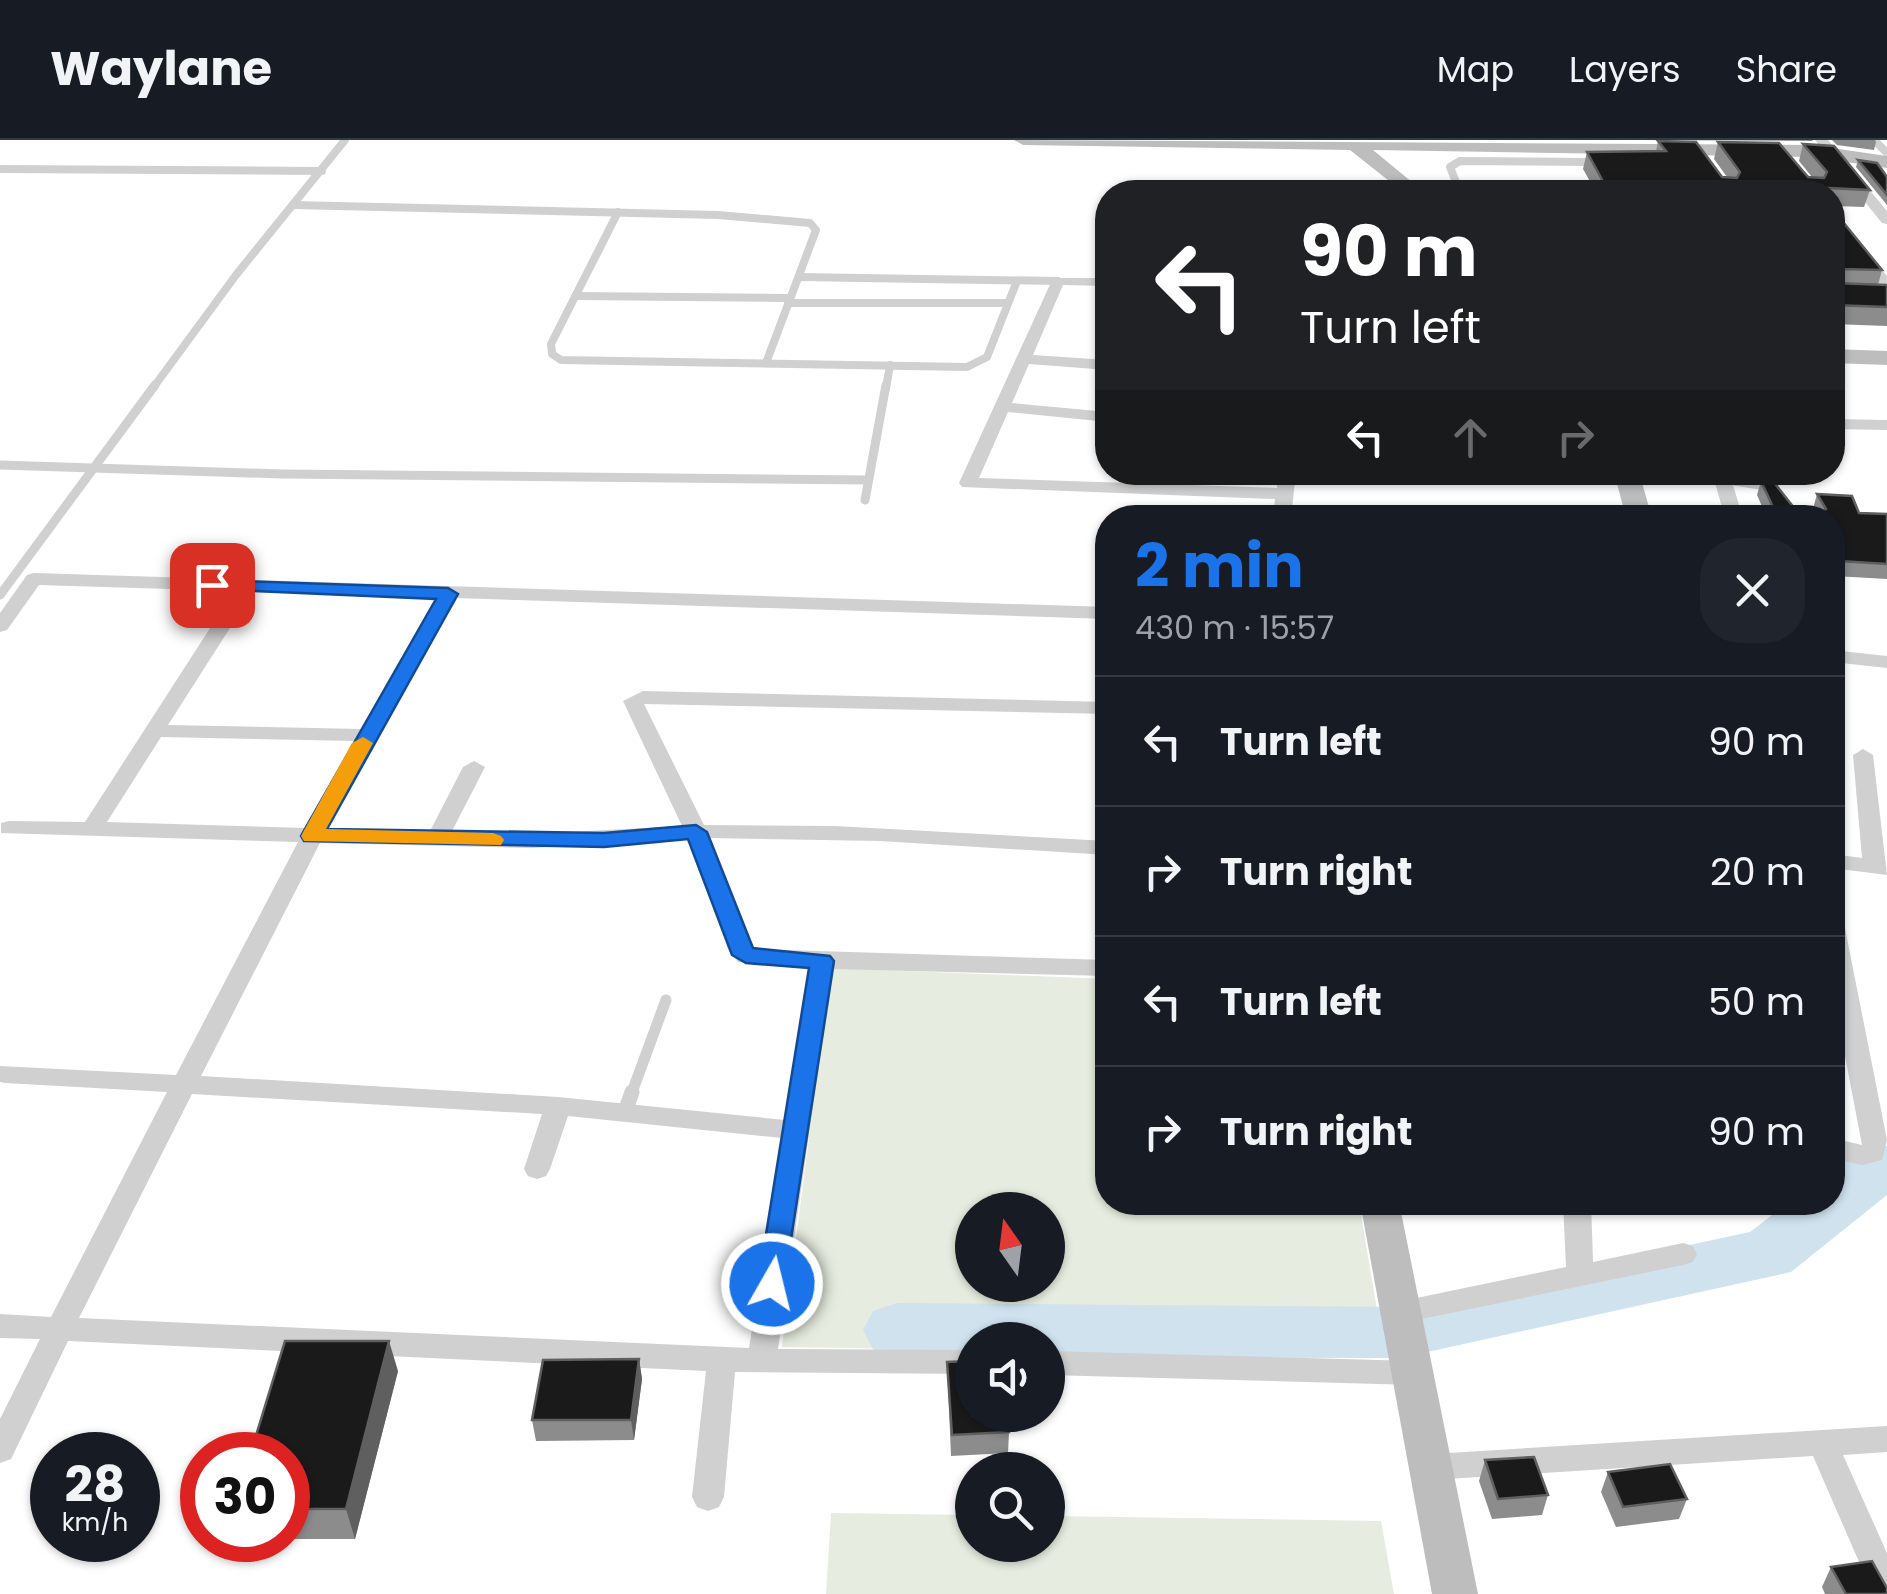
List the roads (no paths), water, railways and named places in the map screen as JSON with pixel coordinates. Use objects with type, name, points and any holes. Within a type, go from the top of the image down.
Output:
[{"type":"street","points":[[1022,140],[1347,143],[1785,158],[1828,147],[1887,162]]},
{"type":"street","points":[[1347,143],[1400,180]]},
{"type":"street","points":[[1347,143],[1381,180]]},
{"type":"street","points":[[1382,165],[1392,155],[1416,145]]},
{"type":"street","points":[[1828,147],[1887,220]]},
{"type":"street","points":[[1845,233],[1887,286]]},
{"type":"street","points":[[1095,282],[1058,281],[970,485],[1286,494]]},
{"type":"street","points":[[1869,296],[1887,296]]},
{"type":"street","points":[[1845,356],[1887,358]]},
{"type":"street","points":[[1022,360],[1095,364]]},
{"type":"street","points":[[1001,407],[1095,416]]},
{"type":"street","points":[[1845,424],[1887,425]]},
{"type":"street","points":[[1284,505],[1286,485]]},
{"type":"street","points":[[0,626],[34,579],[1095,613]]},
{"type":"street","points":[[93,828],[247,586]]},
{"type":"street","points":[[0,1450],[312,836],[448,594]]},
{"type":"street","points":[[1845,657],[1887,662]]},
{"type":"street","points":[[1095,708],[634,699],[633,704],[696,832],[746,956],[1095,968]]},
{"type":"street","points":[[155,732],[367,736]]},
{"type":"street","points":[[1845,863],[1880,867],[1862,754]]},
{"type":"street","points":[[437,839],[474,766]]},
{"type":"street","points":[[3,833],[93,828],[604,840],[696,832],[807,832],[1095,847]]},
{"type":"street","points":[[762,1360],[822,961]]},
{"type":"street","points":[[1845,990],[1875,1146],[1873,1153],[1862,1155],[1845,1151]]},
{"type":"street","points":[[5,1074],[558,1106],[794,1130]]},
{"type":"street","points":[[537,1168],[558,1106]]},
{"type":"street","points":[[1382,1215],[1455,1594]]},
{"type":"street","points":[[1578,1215],[1580,1276]]},
{"type":"street","points":[[1402,1312],[1683,1254]]},
{"type":"street","points":[[0,1326],[722,1360],[955,1362]]},
{"type":"street","points":[[708,1497],[722,1360]]},
{"type":"street","points":[[1065,1363],[1415,1372]]},
{"type":"street","points":[[1432,1466],[1887,1438]]},
{"type":"street","points":[[1822,1441],[1887,1590]]},
{"type":"lane","points":[[0,595],[345,140]]},
{"type":"lane","points":[[1874,140],[1887,154]]},
{"type":"lane","points":[[1455,180],[1452,163],[1536,149],[1605,162]]},
{"type":"lane","points":[[0,169],[322,171]]},
{"type":"lane","points":[[293,204],[618,212],[810,223],[816,230],[766,363]]},
{"type":"lane","points":[[618,212],[552,344],[552,354],[561,360],[976,365],[990,351],[1017,281]]},
{"type":"lane","points":[[799,277],[1058,281]]},
{"type":"lane","points":[[576,296],[1007,303]]},
{"type":"lane","points":[[865,500],[890,365]]},
{"type":"lane","points":[[0,465],[440,476],[868,480]]},
{"type":"lane","points":[[1764,485],[1778,488]]},
{"type":"lane","points":[[0,578],[34,579]]},
{"type":"lane","points":[[625,1112],[666,1000]]},
{"type":"waterway","points":[[1845,1194],[1877,1169],[1887,1169]]},
{"type":"waterway","points":[[1423,1326],[1768,1254],[1818,1215]]},
{"type":"waterway","points":[[897,1330],[1391,1331]]}]
